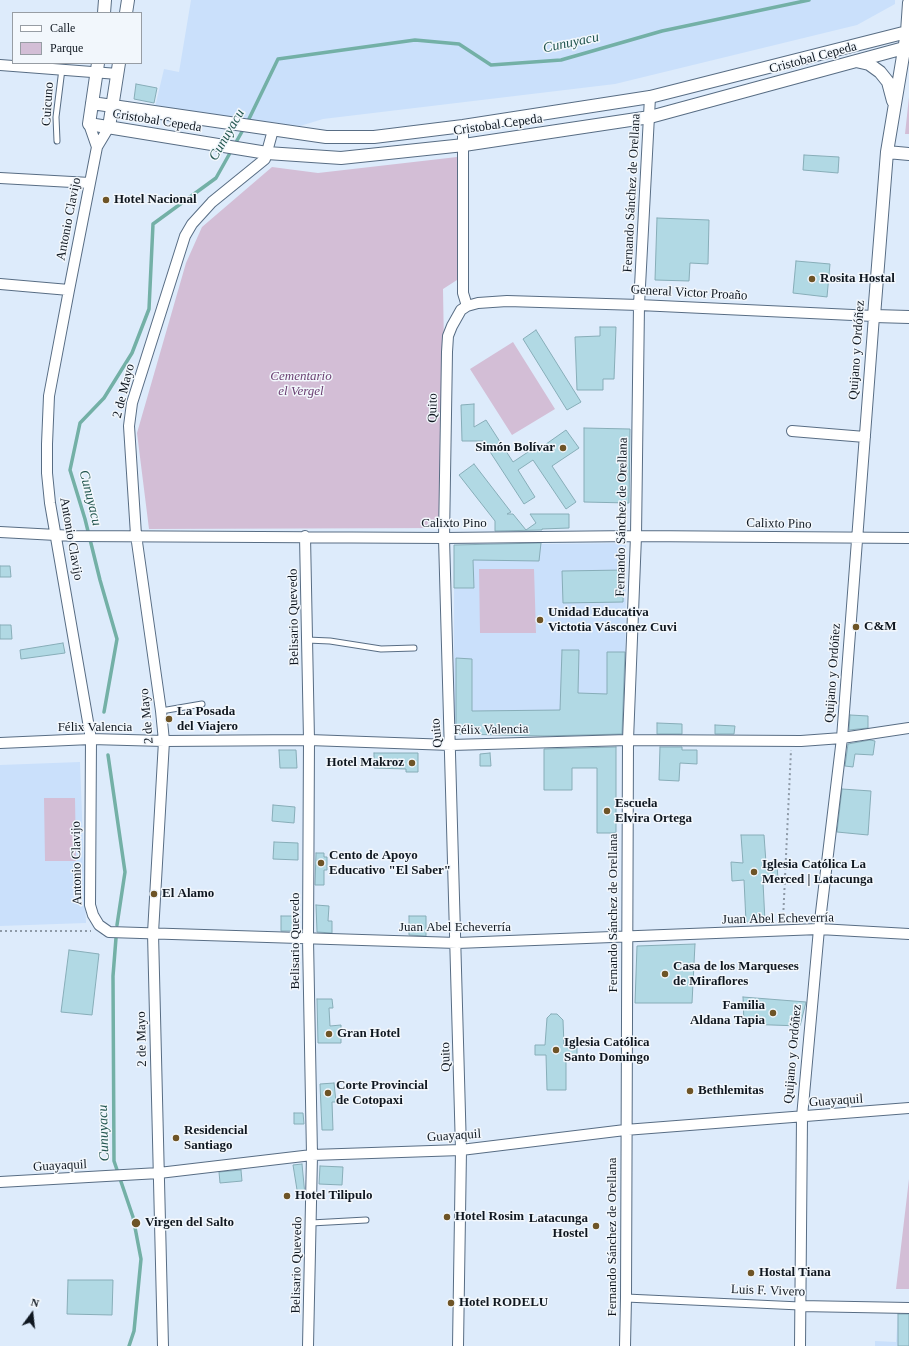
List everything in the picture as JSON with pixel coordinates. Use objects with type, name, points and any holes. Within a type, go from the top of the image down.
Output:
[{"type":"street","points":[[104,12],[105,0]]},
{"type":"street","points":[[126,12],[128,0]]},
{"type":"street","name":"Quijano y Ordóñez","points":[[800,1346],[802,1117],[819,929],[842,738],[887,152],[907,32],[909,3]]},
{"type":"street","name":"Cristobal Cepeda","points":[[92,103],[258,129],[326,137],[374,137],[463,126],[650,97],[907,32]]},
{"type":"street","name":"Cristobal Cepeda","points":[[90,124],[267,153],[341,158],[464,145],[650,117],[904,48]]},
{"type":"street","points":[[855,61],[869,64],[880,72],[888,82],[894,108]]},
{"type":"street","points":[[0,65],[62,69],[97,67],[118,68]]},
{"type":"street","name":"Antonio Clavijo","points":[[97,67],[90,124],[97,147]]},
{"type":"street","name":"Antonio Clavijo","points":[[109,932],[99,925],[93,915],[90,905],[91,739],[56,535],[47,473],[49,396],[97,147],[109,127],[118,68]]},
{"type":"street","name":"Fernando Sánchez de Orellana","points":[[625,1346],[628,740],[636,536],[639,305],[650,97]]},
{"type":"street","points":[[463,126],[463,293],[467,306]]},
{"type":"street","name":"2 de Mayo","points":[[163,1346],[153,933],[164,741],[136,535],[129,426],[132,403],[185,236],[201,213],[212,202],[262,163],[267,153],[273,130]]},
{"type":"street","points":[[887,152],[909,154]]},
{"type":"street","points":[[0,178],[90,183]]},
{"type":"street","points":[[0,284],[69,290]]},
{"type":"street","name":"General Victor Proaño","points":[[467,306],[478,302],[507,301],[639,305],[909,317]]},
{"type":"street","name":"Quito","points":[[458,1346],[461,1150],[457,943],[451,745],[448,718],[444,538],[448,336],[457,317],[467,306]]},
{"type":"street","points":[[792,431],[865,437]]},
{"type":"street","name":"Calixto Pino","points":[[0,532],[75,536],[136,535],[444,538],[636,536],[909,538]]},
{"type":"street","name":"Belisario Quevedo","points":[[306,536],[309,740],[308,939],[312,1154],[308,1346]]},
{"type":"street","name":"Félix Valencia","points":[[0,743],[91,739],[164,741],[309,740],[451,745],[628,740],[792,741],[842,738],[909,728]]},
{"type":"street","name":"Juan Abel Echeverría","points":[[109,932],[457,943],[819,929],[909,934]]},
{"type":"street","name":"Guayaquil","points":[[0,1182],[159,1173],[312,1154],[461,1150],[626,1130],[909,1108]]},
{"type":"street","name":"Luis F. Vivero","points":[[626,1298],[800,1306],[875,1303],[909,1308]]},
{"type":"lane","name":"Cuicuno","points":[[57,141],[56,117],[62,69]]},
{"type":"lane","points":[[307,640],[330,641],[381,650],[414,648]]},
{"type":"lane","points":[[161,711],[202,704]]},
{"type":"lane","points":[[311,1223],[366,1220]]},
{"type":"path","points":[[782,931],[792,741]]},
{"type":"path","points":[[0,931],[109,932]]},
{"type":"shaded area","points":[[191,0],[895,0],[895,4],[857,25],[615,84],[323,119],[300,126],[155,107],[164,69],[179,72]]},
{"type":"shaded area","name":"Unidad Educativa Victotia Vásconez Cuvi","points":[[626,543],[625,737],[454,734],[454,545]]},
{"type":"shaded area","points":[[80,762],[86,923],[0,926],[0,765]]},
{"type":"shaded area","points":[[898,1314],[909,1314],[909,1346],[875,1346],[875,1341],[896,1342]]},
{"type":"green space","points":[[909,97],[909,134],[905,134]]},
{"type":"green space","name":"Cementario el Vergel","points":[[457,157],[457,280],[443,289],[447,528],[149,529],[137,433],[186,263],[202,227],[272,167],[318,173]]},
{"type":"green space","points":[[513,342],[555,409],[512,435],[470,369]]},
{"type":"green space","points":[[479,569],[534,569],[536,633],[480,633]]},
{"type":"green space","points":[[44,798],[75,798],[76,861],[45,861]]},
{"type":"green space","points":[[909,1179],[909,1289],[896,1289]]},
{"type":"building","points":[[136,84],[157,88],[154,103],[134,99]]},
{"type":"building","points":[[804,155],[839,157],[838,173],[803,170]]},
{"type":"building","points":[[657,218],[709,220],[708,264],[690,263],[689,281],[655,280]]},
{"type":"building","name":"Rosita Hostal","points":[[796,261],[830,264],[827,297],[793,293]]},
{"type":"building","points":[[600,327],[616,327],[614,379],[603,379],[603,390],[577,390],[575,337],[600,336]]},
{"type":"building","points":[[536,330],[581,402],[567,410],[523,339]]},
{"type":"building","points":[[474,404],[474,427],[486,420],[513,462],[537,446],[539,449],[566,430],[579,448],[552,466],[576,502],[566,509],[533,460],[518,470],[535,497],[524,504],[483,441],[462,441],[461,405]]},
{"type":"building","points":[[584,428],[630,429],[629,503],[584,502]]},
{"type":"building","points":[[474,464],[511,512],[507,514],[513,514],[526,530],[536,523],[530,514],[569,514],[569,528],[542,530],[495,531],[495,521],[459,475]]},
{"type":"building","points":[[541,543],[539,561],[473,560],[474,588],[454,588],[454,545]]},
{"type":"building","points":[[0,566],[10,566],[11,577],[0,577]]},
{"type":"building","points":[[624,570],[623,602],[563,603],[562,571]]},
{"type":"building","points":[[0,625],[11,625],[12,639],[0,639]]},
{"type":"building","points":[[63,643],[65,653],[21,659],[20,650]]},
{"type":"building","points":[[562,650],[579,650],[578,693],[607,694],[607,652],[625,652],[622,734],[544,736],[456,734],[456,658],[472,659],[472,711],[560,710]]},
{"type":"building","points":[[850,715],[868,716],[868,728],[849,730]]},
{"type":"building","points":[[657,723],[682,724],[682,734],[657,734]]},
{"type":"building","points":[[715,725],[735,726],[734,734],[715,734]]},
{"type":"building","points":[[870,740],[875,741],[873,755],[855,754],[853,767],[845,766],[848,744]]},
{"type":"building","name":"Escuela Elvira Ortega","points":[[616,747],[616,833],[597,833],[597,768],[572,768],[572,790],[544,790],[544,749]]},
{"type":"building","points":[[660,747],[682,747],[682,750],[697,750],[697,764],[680,763],[679,781],[659,780]]},
{"type":"building","points":[[279,750],[296,750],[297,768],[280,768]]},
{"type":"building","points":[[374,753],[418,753],[418,772],[406,772],[406,769],[374,768]]},
{"type":"building","points":[[490,753],[491,766],[480,766],[480,754]]},
{"type":"building","points":[[842,789],[871,791],[868,835],[837,832]]},
{"type":"building","points":[[273,805],[295,807],[294,823],[272,821]]},
{"type":"building","name":"Iglesia Católica La Merced | Latacunga","points":[[741,835],[764,835],[766,863],[777,863],[778,881],[763,882],[765,922],[746,922],[744,880],[732,881],[731,862],[743,863]]},
{"type":"building","points":[[274,842],[298,843],[298,860],[273,859]]},
{"type":"building","points":[[316,853],[324,853],[324,857],[327,857],[327,870],[324,870],[324,885],[315,885]]},
{"type":"building","points":[[316,905],[329,906],[328,921],[332,921],[332,933],[317,932]]},
{"type":"building","points":[[281,916],[296,916],[297,931],[281,931]]},
{"type":"building","points":[[409,916],[426,916],[426,936],[409,935]]},
{"type":"building","name":"Casa de los Marqueses de Miraflores","points":[[695,944],[692,1003],[635,1003],[637,946]]},
{"type":"building","points":[[69,950],[99,954],[92,1015],[61,1012]]},
{"type":"building","name":"Familia Aldana Tapia","points":[[743,997],[806,1002],[800,1026],[744,1024]]},
{"type":"building","points":[[317,999],[332,999],[333,1008],[329,1008],[330,1026],[341,1025],[341,1043],[318,1043]]},
{"type":"building","name":"Iglesia Católica Santo Domingo","points":[[551,1014],[557,1014],[563,1020],[564,1045],[577,1046],[577,1056],[566,1056],[566,1090],[547,1090],[546,1055],[535,1055],[535,1045],[545,1045],[547,1018]]},
{"type":"building","points":[[334,1083],[336,1102],[332,1102],[333,1130],[322,1130],[320,1084]]},
{"type":"building","points":[[294,1113],[303,1113],[304,1124],[294,1124]]},
{"type":"building","points":[[302,1164],[305,1195],[298,1196],[293,1165]]},
{"type":"building","points":[[320,1166],[343,1167],[342,1185],[319,1184]]},
{"type":"building","points":[[241,1170],[242,1181],[220,1183],[219,1172]]},
{"type":"building","points":[[68,1280],[113,1280],[112,1315],[67,1314]]},
{"type":"building","points":[[898,1314],[909,1314],[909,1346],[898,1346]]},
{"type":"waterway","name":"Cunuyacu","points":[[247,123],[278,59],[415,40],[459,44],[491,65],[561,60],[662,31],[809,0]]},
{"type":"waterway","name":"Cunuyacu","points":[[104,712],[117,639],[100,580],[85,519],[70,470],[80,423],[104,398],[132,353],[149,309],[153,224],[216,178],[244,128]]},
{"type":"waterway","name":"Cunuyacu","points":[[108,755],[125,872],[117,925]]},
{"type":"waterway","name":"Cunuyacu","points":[[116,938],[113,976],[114,1161],[133,1217],[141,1259],[134,1331],[129,1346]]},
{"type":"place","name":"Hotel Nacional","points":[[106,200]]},
{"type":"place","name":"Rosita Hostal","points":[[812,279]]},
{"type":"place","name":"Simón Bolívar","points":[[563,448]]},
{"type":"place","name":"Unidad Educativa Victotia Vásconez Cuvi","points":[[540,620]]},
{"type":"place","name":"C&M","points":[[856,627]]},
{"type":"place","name":"La Posada del Viajero","points":[[169,719]]},
{"type":"place","name":"Hotel Makroz","points":[[412,763]]},
{"type":"place","name":"Escuela Elvira Ortega","points":[[607,811]]},
{"type":"place","name":"Cento de Apoyo Educativo \"El Saber\"","points":[[321,863]]},
{"type":"place","name":"Iglesia Católica La Merced | Latacunga","points":[[754,872]]},
{"type":"place","name":"El Alamo","points":[[154,894]]},
{"type":"place","name":"Casa de los Marqueses de Miraflores","points":[[665,974]]},
{"type":"place","name":"Familia Aldana Tapia","points":[[773,1013]]},
{"type":"place","name":"Gran Hotel","points":[[329,1034]]},
{"type":"place","name":"Iglesia Católica Santo Domingo","points":[[556,1050]]},
{"type":"place","name":"Bethlemitas","points":[[690,1091]]},
{"type":"place","name":"Corte Provincial de Cotopaxi","points":[[328,1093]]},
{"type":"place","name":"Residencial Santiago","points":[[176,1138]]},
{"type":"place","name":"Hotel Tilipulo","points":[[287,1196]]},
{"type":"place","name":"Hotel Rosim","points":[[447,1217]]},
{"type":"place","name":"Virgen del Salto","points":[[136,1223]]},
{"type":"place","name":"Latacunga Hostel","points":[[596,1226]]},
{"type":"place","name":"Hostal Tiana","points":[[751,1273]]},
{"type":"place","name":"Hotel RODELU","points":[[451,1303]]}]
